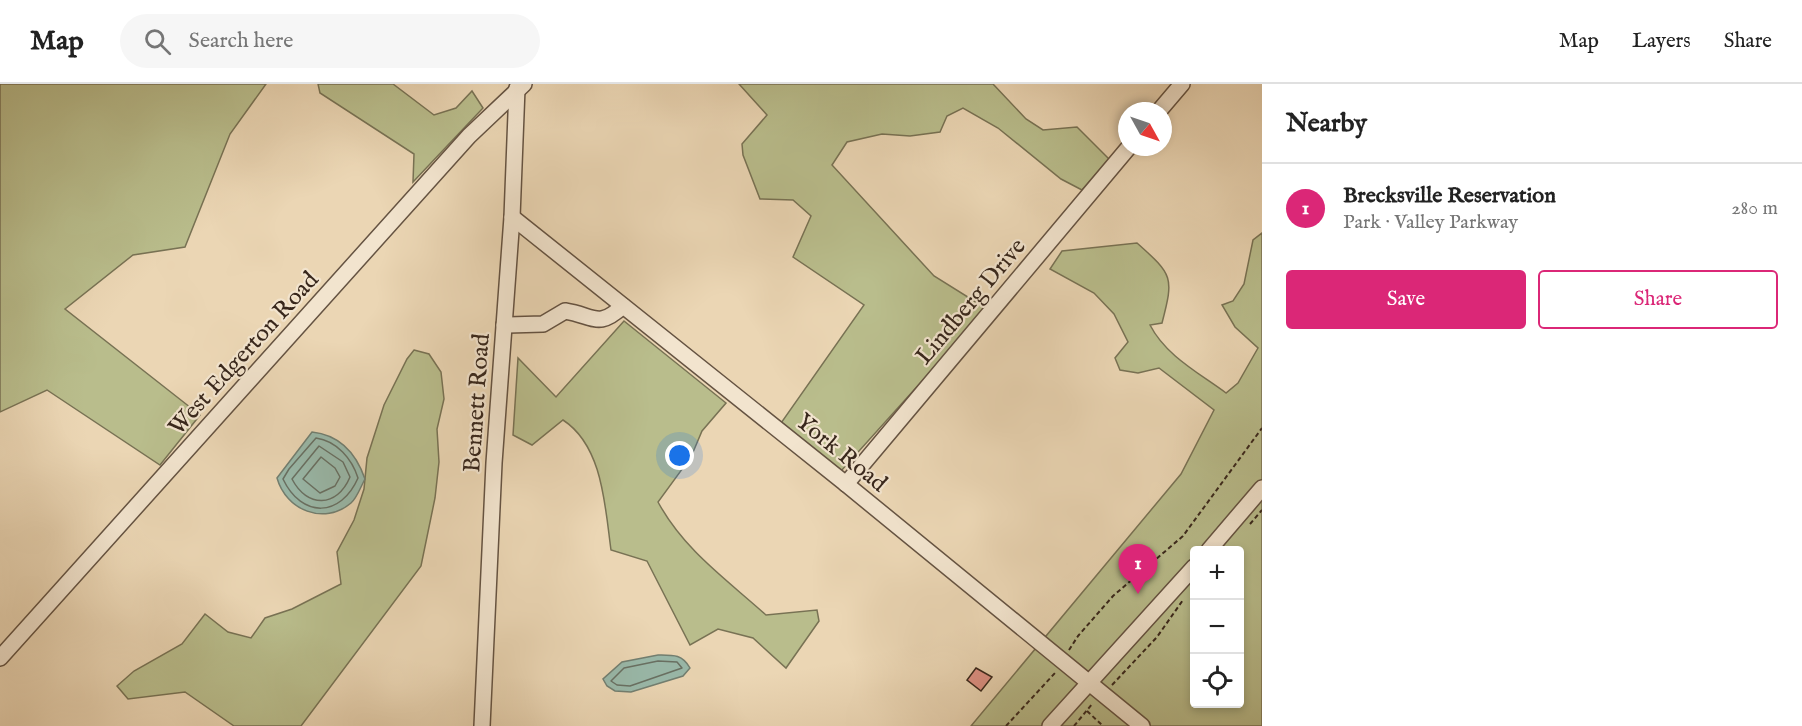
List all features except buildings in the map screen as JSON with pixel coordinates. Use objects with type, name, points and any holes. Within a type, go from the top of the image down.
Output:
[{"type":"street","points":[[1167,102],[1182,84]]},
{"type":"street","name":"Bennett Road","points":[[482,726],[494,474],[520,87]]},
{"type":"street","name":"West Edgerton Road","points":[[0,658],[470,136],[520,87]]},
{"type":"street","name":"Lindberg Drive","points":[[846,484],[1121,156]]},
{"type":"street","name":"York Road","points":[[512,217],[846,484],[1142,726]]},
{"type":"street","points":[[504,325],[543,324],[565,311],[601,321],[609,319],[623,306]]},
{"type":"street","points":[[1212,546],[1262,488]]},
{"type":"street","points":[[1050,726],[1190,571]]},
{"type":"path","points":[[1006,726],[1049,681],[1078,636],[1113,596],[1183,536],[1262,428]]},
{"type":"path","points":[[1108,689],[1164,628],[1184,599]]},
{"type":"path","points":[[1074,726],[1097,699]]},
{"type":"path","points":[[1087,711],[1103,726]]},
{"type":"green space","points":[[0,84],[266,84],[230,134],[185,247],[133,255],[65,309],[200,415],[160,465],[47,390],[0,412]]},
{"type":"green space","points":[[318,84],[393,84],[434,115],[456,108],[472,91],[483,108],[413,182],[414,154],[320,93]]},
{"type":"green space","points":[[739,84],[993,84],[1026,119],[1043,130],[1077,127],[1109,159],[1082,190],[1061,179],[998,128],[963,108],[947,116],[940,132],[910,136],[882,134],[847,142],[832,165],[934,276],[987,309],[841,471],[781,423],[864,305],[793,257],[811,216],[793,200],[760,199],[743,155],[742,144],[767,115]]},
{"type":"green space","points":[[1262,233],[1262,726],[971,726],[1181,474],[1214,410],[1159,368],[1138,373],[1120,370],[1115,358],[1128,342],[1114,314],[1094,293],[1050,269],[1062,251],[1137,243],[1158,263],[1168,278],[1168,296],[1162,323],[1150,325],[1174,355],[1226,393],[1238,383],[1258,348],[1235,327],[1222,305],[1233,301],[1244,284],[1253,240]]},
{"type":"green space","points":[[624,321],[726,403],[702,431],[691,457],[658,502],[668,519],[693,549],[766,615],[817,610],[819,621],[786,668],[753,638],[718,629],[690,645],[647,561],[611,550],[600,479],[587,445],[576,431],[563,420],[532,445],[513,435],[518,358],[556,397]]},
{"type":"green space","points":[[414,350],[429,354],[441,372],[444,399],[437,429],[439,462],[435,498],[421,566],[301,726],[234,726],[185,692],[128,699],[117,686],[134,671],[182,644],[205,614],[228,632],[251,638],[265,618],[292,609],[341,584],[337,552],[354,520],[364,489],[367,458],[384,405],[407,359]]},
{"type":"water","points":[[312,432],[331,437],[346,447],[357,461],[365,479],[351,503],[340,510],[318,514],[297,506],[289,499],[277,478]]},
{"type":"water","points":[[658,655],[673,655],[684,660],[690,668],[683,676],[631,692],[615,691],[607,686],[603,679],[622,662]]},
{"type":"place","name":"Brecksville Reservation","points":[[1138,594]]}]
